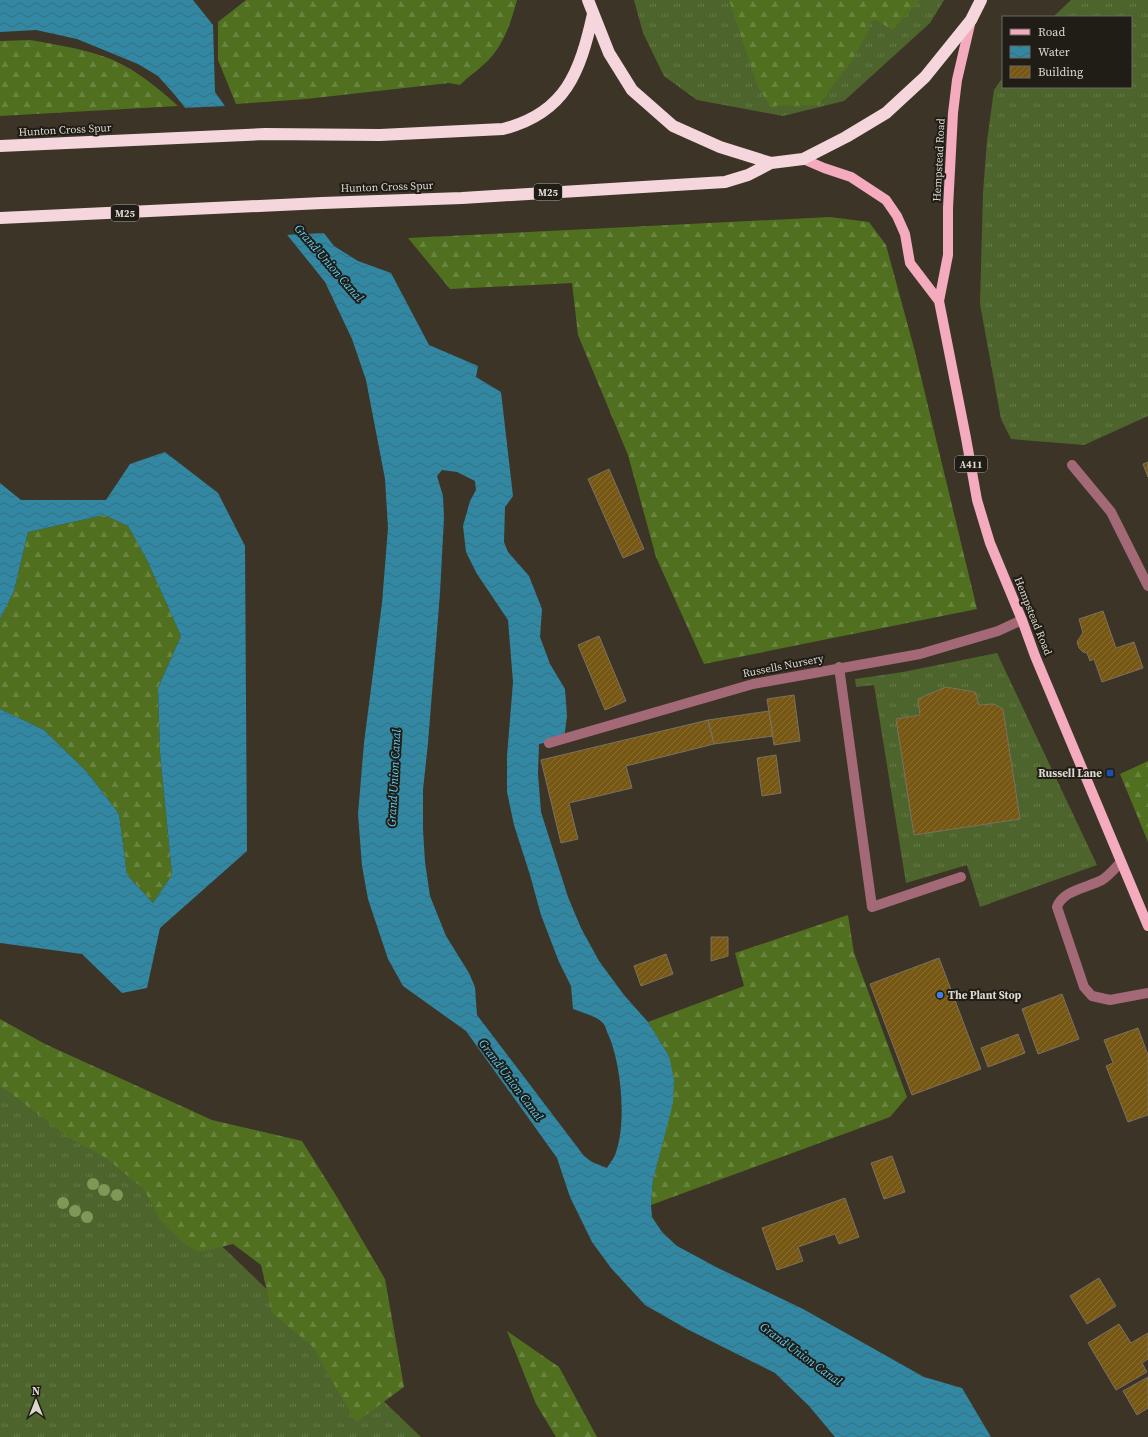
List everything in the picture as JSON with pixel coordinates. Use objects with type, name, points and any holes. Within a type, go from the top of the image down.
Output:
[{"type":"highway","points":[[588,0],[609,53],[632,90],[673,126],[720,147],[770,163],[803,159],[846,137],[886,113],[925,77],[972,20],[981,0]]},
{"type":"highway","name":"Hunton Cross Spur","points":[[0,146],[265,134],[380,135],[503,129],[540,114],[552,105],[563,93],[574,75],[584,53],[593,14]]},
{"type":"highway","name":"Hunton Cross Spur","points":[[0,218],[462,198],[725,182],[748,175],[770,163]]},
{"type":"main road","name":"Hempstead Road","points":[[972,20],[958,80],[953,113],[948,208],[948,255],[939,301],[977,500],[990,543],[1038,663],[1148,926]]},
{"type":"main road","name":"Hempstead Road","points":[[803,159],[851,177],[886,200],[897,216],[905,234],[910,263],[939,301]]},
{"type":"street","points":[[1072,465],[1111,512],[1148,586]]},
{"type":"street","name":"Russells Nursery","points":[[549,743],[753,684],[920,654],[998,630],[1022,620]]},
{"type":"street","points":[[839,668],[872,907],[961,877]]},
{"type":"street","points":[[1121,862],[1103,879],[1070,893],[1059,901],[1056,907],[1084,987],[1092,996],[1110,1000],[1148,993]]},
{"type":"green space","points":[[246,0],[517,0],[508,30],[497,50],[485,64],[460,85],[449,83],[306,99],[236,104],[218,60],[218,22]]},
{"type":"green space","points":[[634,0],[944,0],[930,23],[844,101],[783,116],[697,100],[664,76],[643,33]]},
{"type":"green space","points":[[729,0],[920,0],[892,30],[875,19],[867,25],[869,29],[851,62],[818,105],[771,106],[758,87]]},
{"type":"green space","points":[[1071,0],[1148,0],[1148,416],[1084,445],[1011,439],[1001,419],[980,304],[983,192],[987,141],[994,90],[1002,78],[1002,88],[1132,88],[1132,16],[1054,16]]},
{"type":"green space","points":[[30,40],[83,50],[122,64],[155,86],[178,106],[0,116],[0,41]]},
{"type":"green space","points":[[830,217],[869,222],[886,245],[914,348],[977,609],[704,664],[656,557],[628,455],[578,335],[572,283],[450,289],[408,238]]},
{"type":"green space","points":[[104,515],[128,526],[147,560],[181,636],[158,688],[160,753],[172,875],[153,903],[127,875],[119,814],[87,772],[44,730],[0,709],[0,619],[14,591],[28,532]]},
{"type":"green space","points":[[997,653],[1097,865],[980,907],[967,865],[906,883],[874,685],[856,687],[855,679],[903,672]]},
{"type":"green space","points":[[1148,761],[1148,842],[1120,774]]},
{"type":"green space","points":[[848,915],[854,953],[907,1097],[890,1117],[651,1205],[653,1180],[659,1156],[669,1056],[648,1022],[744,986],[735,953]]},
{"type":"green space","points":[[0,1019],[45,1044],[212,1120],[302,1141],[385,1279],[404,1387],[356,1422],[312,1346],[272,1313],[261,1265],[233,1244],[200,1252],[186,1245],[160,1220],[144,1189],[106,1158],[70,1138],[0,1086]]},
{"type":"green space","points":[[0,1060],[60,1091],[421,1437],[0,1437]]},
{"type":"green space","points":[[507,1331],[559,1367],[597,1437],[556,1437],[536,1404]]},
{"type":"water","name":"Grand Union Canal","points":[[0,0],[193,0],[213,25],[215,92],[334,246],[358,261],[391,273],[429,345],[478,366],[476,377],[501,392],[513,496],[505,507],[504,542],[508,552],[529,576],[542,609],[540,637],[550,664],[565,689],[567,716],[564,739],[539,744],[538,774],[541,812],[568,897],[581,928],[599,961],[624,995],[648,1022],[669,1056],[674,1080],[673,1103],[653,1180],[651,1205],[652,1217],[662,1232],[677,1246],[718,1268],[803,1309],[924,1377],[962,1388],[991,1437],[835,1437],[809,1406],[775,1373],[685,1328],[645,1305],[611,1268],[592,1242],[570,1197],[557,1158],[466,1031],[403,986],[388,959],[368,899],[362,866],[358,814],[364,743],[382,603],[388,528],[385,479],[366,380],[352,339],[325,282],[158,76],[138,64],[77,39],[36,30],[0,32]],"holes":[[[442,470],[457,472],[475,481],[476,490],[470,501],[463,526],[466,552],[477,574],[508,620],[513,682],[507,756],[507,792],[514,825],[541,915],[559,962],[571,986],[573,1009],[593,1017],[603,1023],[616,1058],[621,1091],[621,1125],[614,1158],[607,1168],[592,1162],[584,1156],[477,1015],[475,987],[469,973],[446,936],[430,896],[425,862],[423,790],[440,593],[444,518],[443,496],[437,476]]]},
{"type":"water","points":[[165,452],[218,493],[245,546],[247,851],[160,928],[147,988],[122,993],[82,954],[0,943],[0,709],[44,730],[87,772],[119,814],[127,875],[153,903],[172,875],[160,753],[158,688],[181,636],[147,560],[128,526],[104,515],[28,532],[14,591],[0,619],[0,483],[21,500],[106,500],[130,464]]},
{"type":"pier","points":[[228,106],[326,233],[283,235],[182,108]]},
{"type":"building","points":[[1148,462],[1148,477],[1143,464]]},
{"type":"building","points":[[609,469],[644,549],[623,558],[588,479]]},
{"type":"building","points":[[1103,611],[1116,648],[1134,642],[1143,668],[1102,682],[1094,659],[1090,661],[1087,653],[1083,652],[1079,648],[1077,642],[1083,633],[1079,619]]},
{"type":"building","points":[[599,636],[626,701],[605,710],[578,645]]},
{"type":"building","points":[[946,687],[975,692],[979,705],[994,704],[1003,709],[1020,819],[914,835],[896,719],[920,715],[918,699]]},
{"type":"building","points":[[794,695],[800,741],[774,745],[767,699]]},
{"type":"building","points":[[769,711],[773,736],[714,744],[708,720]]},
{"type":"building","points":[[708,720],[714,744],[626,766],[632,788],[569,803],[578,839],[561,843],[541,760]]},
{"type":"building","points":[[776,755],[781,793],[762,796],[757,758]]},
{"type":"building","points":[[711,937],[728,937],[728,956],[711,961]]},
{"type":"building","points":[[666,954],[673,974],[641,986],[634,966]]},
{"type":"building","points":[[939,958],[981,1069],[912,1095],[870,984]]},
{"type":"building","points":[[1062,994],[1079,1039],[1038,1054],[1022,1009]]},
{"type":"building","points":[[1138,1028],[1148,1055],[1148,1115],[1128,1122],[1106,1066],[1113,1063],[1104,1040]]},
{"type":"building","points":[[1018,1034],[1025,1053],[988,1067],[981,1048]]},
{"type":"building","points":[[892,1156],[905,1192],[884,1199],[871,1163]]},
{"type":"building","points":[[845,1198],[859,1237],[839,1244],[835,1234],[798,1247],[803,1261],[777,1270],[762,1228]]},
{"type":"building","points":[[1099,1278],[1116,1306],[1087,1324],[1070,1296]]},
{"type":"building","points":[[1119,1324],[1131,1343],[1148,1333],[1148,1359],[1142,1363],[1147,1372],[1116,1390],[1088,1343]]},
{"type":"building","points":[[1148,1377],[1148,1408],[1137,1415],[1123,1391]]},
{"type":"place","name":"Russell Lane","points":[[1110,773]]},
{"type":"place","name":"The Plant Stop","points":[[940,995]]}]
